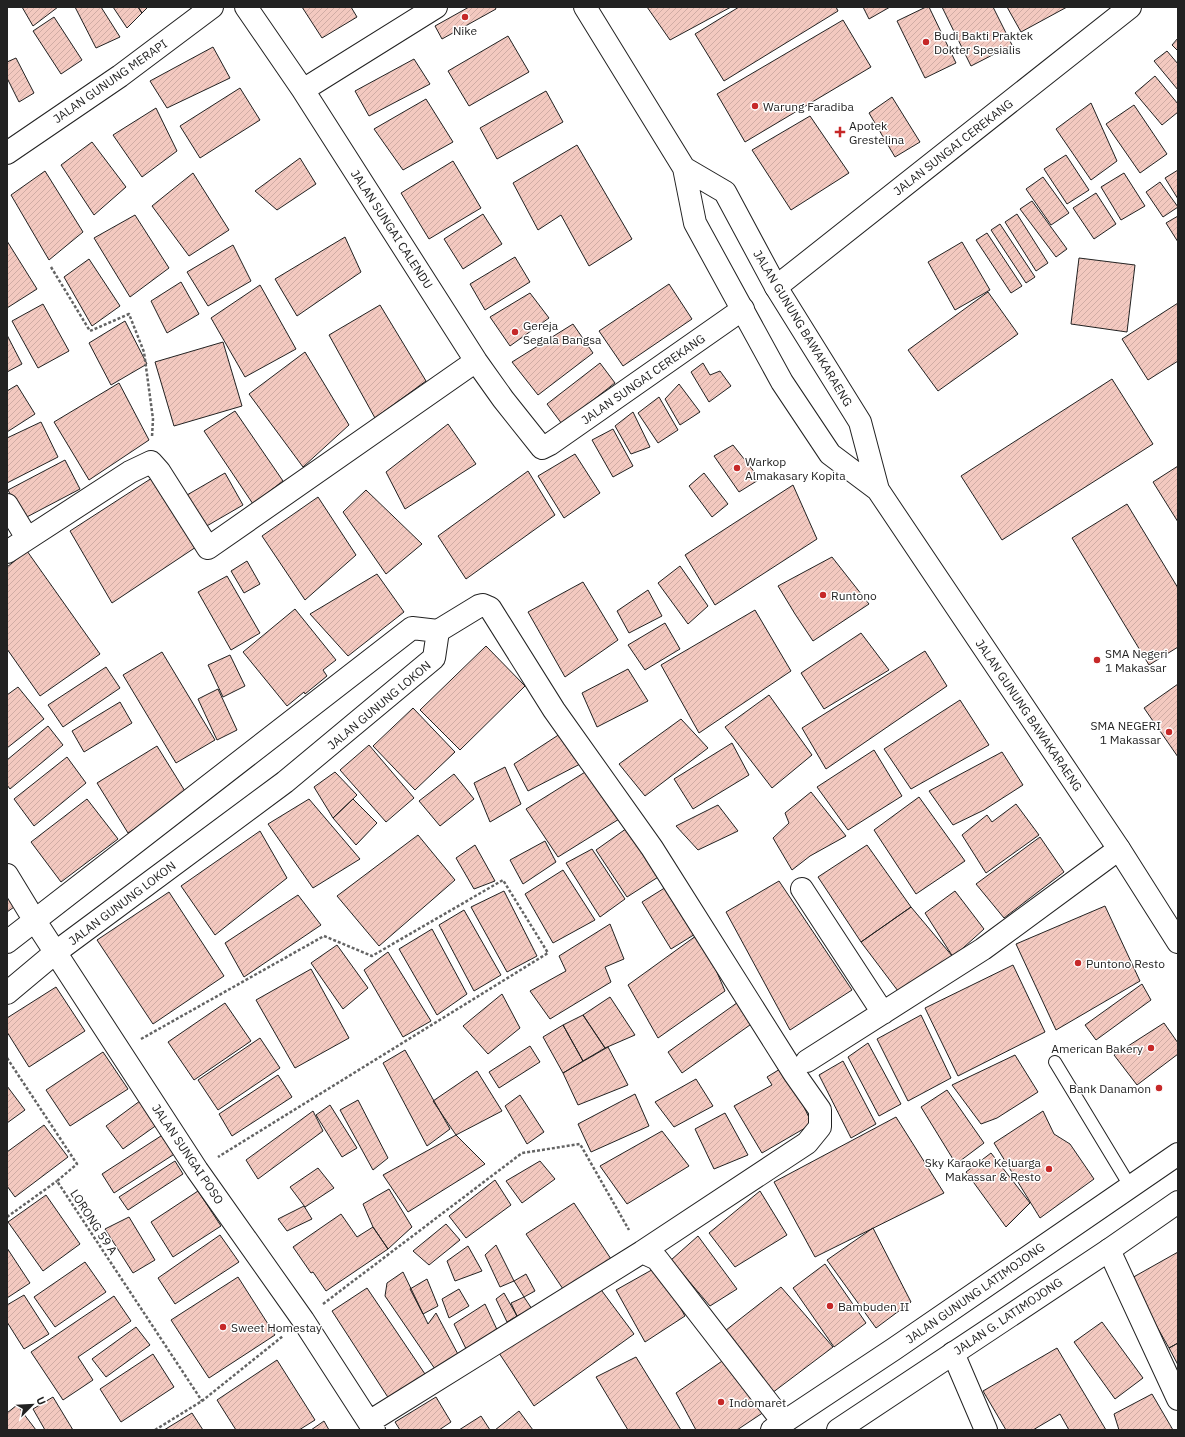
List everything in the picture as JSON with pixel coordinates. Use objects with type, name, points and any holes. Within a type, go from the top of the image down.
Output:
[{"type":"street","name":"JALAN GUNUNG MERAPI","points":[[7,153],[120,76],[212,7]]},
{"type":"street","name":"JALAN SUNGAI CALENDU","points":[[246,7],[303,90],[476,361],[503,399],[542,448]]},
{"type":"street","points":[[303,90],[436,7]]},
{"type":"street","name":"JALAN GUNUNG BAWAKARAENG","points":[[585,7],[684,168],[695,223],[782,382],[830,454],[878,490]]},
{"type":"street","name":"JALAN SUNGAI CEREKANG","points":[[776,287],[1123,9]]},
{"type":"street","name":"JALAN GUNUNG BAWAKARAENG","points":[[684,168],[725,192],[776,287],[860,422],[878,490],[1119,849],[1178,942]]},
{"type":"street","name":"JALAN SUNGAI CEREKANG","points":[[542,448],[550,444],[743,309]]},
{"type":"street","points":[[7,552],[130,472],[151,462],[159,471],[208,548],[476,361]]},
{"type":"street","points":[[7,505],[27,538]]},
{"type":"street","points":[[7,942],[412,628],[438,631],[479,606],[483,605],[490,608],[554,710],[652,848],[794,1073],[820,1110],[820,1127],[807,1143],[642,1252],[371,1426]]},
{"type":"street","name":"JALAN GUNUNG LOKON","points":[[7,993],[56,952],[285,782],[434,658],[438,631]]},
{"type":"street","points":[[807,1061],[982,949],[1119,849]]},
{"type":"street","name":"JALAN SUNGAI POSO","points":[[7,876],[197,1170],[303,1320],[371,1426]]},
{"type":"street","points":[[802,889],[883,1013]]},
{"type":"street","name":"JALAN GUNUNG LATIMOJONG","points":[[778,1426],[894,1349],[1178,1154]]},
{"type":"street","name":"JALAN G. LATIMOJONG","points":[[838,1430],[1109,1250],[1178,1202]]},
{"type":"street","points":[[1109,1250],[1178,1399]]},
{"type":"street","points":[[642,1252],[657,1259],[778,1426]]},
{"type":"street","points":[[953,1353],[986,1430]]},
{"type":"lane","points":[[1055,1062],[1130,1186]]},
{"type":"path","points":[[52,267],[90,331],[129,314],[144,352],[153,419],[151,462]]},
{"type":"path","points":[[121,1051],[324,936],[372,956],[502,880],[548,953],[197,1170]]},
{"type":"path","name":"LORONG 59 A","points":[[7,1058],[77,1164],[57,1181],[202,1401]]},
{"type":"path","points":[[155,1430],[202,1401],[303,1320],[522,1153],[580,1144],[642,1252]]},
{"type":"path","points":[[7,1217],[57,1181]]},
{"type":"building","points":[[22,7],[58,7],[33,26]]},
{"type":"building","points":[[75,7],[101,7],[120,37],[96,48]]},
{"type":"building","points":[[113,7],[138,7],[142,13],[127,28]]},
{"type":"building","points":[[138,7],[148,7],[142,13]]},
{"type":"building","points":[[302,7],[351,7],[357,17],[322,38]]},
{"type":"building","name":"Nike","points":[[469,7],[495,7],[496,9],[442,39],[435,26]]},
{"type":"building","points":[[647,7],[731,7],[670,40]]},
{"type":"building","points":[[739,7],[836,7],[838,11],[724,81],[695,34]]},
{"type":"building","points":[[863,7],[890,7],[869,19]]},
{"type":"building","name":"Budi Bakti Praktek Dokter Spesialis","points":[[926,7],[929,7],[956,63],[925,78],[897,21]]},
{"type":"building","points":[[942,7],[993,7],[1012,45],[971,66]]},
{"type":"building","points":[[1007,7],[1067,7],[1021,32]]},
{"type":"building","points":[[54,17],[82,60],[61,74],[33,31]]},
{"type":"building","points":[[843,20],[871,67],[745,142],[717,94]]},
{"type":"building","points":[[508,36],[529,72],[469,106],[448,71]]},
{"type":"building","points":[[1178,38],[1178,51],[1172,45]]},
{"type":"building","points":[[213,47],[230,78],[167,108],[150,81]]},
{"type":"building","points":[[1167,51],[1178,64],[1178,90],[1154,61]]},
{"type":"building","points":[[16,58],[34,93],[19,102],[7,78],[7,62]]},
{"type":"building","points":[[414,59],[430,84],[369,116],[355,91]]},
{"type":"building","points":[[1155,76],[1178,104],[1178,112],[1162,125],[1135,93]]},
{"type":"building","points":[[240,88],[260,120],[200,158],[180,126]]},
{"type":"building","points":[[546,91],[563,122],[497,159],[480,128]]},
{"type":"building","points":[[892,97],[920,142],[895,157],[869,113]]},
{"type":"building","points":[[426,99],[453,142],[403,170],[374,129]]},
{"type":"building","points":[[1091,103],[1117,161],[1091,180],[1056,129]]},
{"type":"building","points":[[1134,105],[1167,154],[1140,173],[1106,124]]},
{"type":"building","points":[[156,108],[177,151],[142,177],[113,135]]},
{"type":"building","points":[[810,116],[849,173],[791,210],[752,150]]},
{"type":"building","points":[[92,142],[126,187],[94,215],[61,165]]},
{"type":"building","points":[[577,145],[632,239],[589,266],[561,215],[538,230],[513,183]]},
{"type":"building","points":[[1066,155],[1089,190],[1067,204],[1044,169]]},
{"type":"building","points":[[300,158],[316,184],[277,210],[255,191]]},
{"type":"building","points":[[453,161],[481,208],[429,239],[401,193]]},
{"type":"building","points":[[1178,170],[1178,199],[1165,178]]},
{"type":"building","points":[[45,171],[83,232],[49,260],[11,195]]},
{"type":"building","points":[[193,173],[229,230],[189,256],[152,206]]},
{"type":"building","points":[[1124,173],[1145,206],[1121,220],[1101,187]]},
{"type":"building","points":[[1043,177],[1069,213],[1051,225],[1026,189]]},
{"type":"building","points":[[1160,182],[1178,207],[1163,217],[1146,192]]},
{"type":"building","points":[[1096,193],[1116,224],[1094,239],[1073,208]]},
{"type":"building","points":[[1032,201],[1067,249],[1056,257],[1020,209]]},
{"type":"building","points":[[483,214],[502,244],[463,269],[444,239]]},
{"type":"building","points":[[1017,214],[1048,263],[1036,271],[1005,222]]},
{"type":"building","points":[[135,215],[169,268],[130,297],[94,238]]},
{"type":"building","points":[[1178,216],[1178,242],[1166,223]]},
{"type":"building","points":[[1000,224],[1035,277],[1026,283],[991,230]]},
{"type":"building","points":[[987,233],[1022,286],[1011,293],[976,240]]},
{"type":"building","points":[[345,237],[361,272],[297,316],[275,279]]},
{"type":"building","points":[[7,241],[37,289],[7,308]]},
{"type":"building","points":[[962,242],[990,290],[955,310],[928,262]]},
{"type":"building","points":[[233,245],[251,281],[208,306],[187,272]]},
{"type":"building","points":[[515,257],[530,282],[485,310],[470,284]]},
{"type":"building","points":[[1079,258],[1135,265],[1127,332],[1071,324]]},
{"type":"building","points":[[89,259],[120,306],[92,326],[64,277]]},
{"type":"building","points":[[181,282],[199,314],[167,333],[151,301]]},
{"type":"building","points":[[669,284],[692,319],[623,366],[599,331]]},
{"type":"building","points":[[260,285],[296,349],[245,377],[211,318]]},
{"type":"building","points":[[988,292],[1018,334],[938,391],[908,350]]},
{"type":"building","name":"Gereja Segala Bangsa","points":[[530,293],[549,318],[510,346],[490,317]]},
{"type":"building","points":[[1178,303],[1178,361],[1148,380],[1122,339]]},
{"type":"building","points":[[43,304],[69,351],[38,368],[12,321]]},
{"type":"building","points":[[380,305],[426,381],[375,418],[329,335]]},
{"type":"building","points":[[125,321],[147,364],[111,385],[89,343]]},
{"type":"building","points":[[573,324],[593,353],[538,395],[512,362]]},
{"type":"building","points":[[7,335],[22,364],[7,372]]},
{"type":"building","points":[[223,342],[242,406],[174,426],[155,362]]},
{"type":"building","points":[[305,352],[349,425],[303,467],[249,394]]},
{"type":"building","points":[[600,363],[615,383],[562,424],[547,404]]},
{"type":"building","points":[[703,363],[710,375],[720,371],[731,386],[709,402],[691,372]]},
{"type":"building","points":[[1112,379],[1153,444],[1002,540],[961,476]]},
{"type":"building","points":[[119,383],[149,440],[89,480],[54,422]]},
{"type":"building","points":[[679,384],[700,412],[680,425],[665,399]]},
{"type":"building","points":[[17,385],[35,414],[7,432],[7,391]]},
{"type":"building","points":[[659,397],[678,430],[658,443],[638,413]]},
{"type":"building","points":[[235,411],[283,481],[253,504],[204,431]]},
{"type":"building","points":[[633,412],[650,447],[631,454],[615,426]]},
{"type":"building","points":[[41,422],[58,457],[7,483],[7,438]]},
{"type":"building","points":[[448,424],[476,464],[405,509],[386,472]]},
{"type":"building","points":[[613,429],[633,466],[613,477],[592,440]]},
{"type":"building","name":"Warkop Almakasary Kopita","points":[[733,445],[760,479],[739,492],[714,456]]},
{"type":"building","points":[[575,454],[600,493],[564,518],[538,476]]},
{"type":"building","points":[[65,460],[80,489],[23,519],[8,490]]},
{"type":"building","points":[[1178,466],[1178,522],[1153,482]]},
{"type":"building","points":[[528,471],[555,515],[466,579],[438,536]]},
{"type":"building","points":[[225,473],[243,505],[205,527],[187,495]]},
{"type":"building","points":[[704,473],[728,504],[712,517],[689,486]]},
{"type":"building","points":[[155,476],[196,547],[112,603],[70,531]]},
{"type":"building","points":[[793,485],[817,539],[715,605],[685,555]]},
{"type":"building","points":[[366,490],[422,544],[386,574],[343,512]]},
{"type":"building","points":[[318,497],[356,555],[305,600],[262,536]]},
{"type":"building","points":[[1127,504],[1178,588],[1178,647],[1149,665],[1072,538]]},
{"type":"building","points":[[27,551],[100,654],[40,696],[7,649],[7,567]]},
{"type":"building","name":"Runtono","points":[[832,557],[869,604],[813,641],[778,586]]},
{"type":"building","points":[[247,561],[260,584],[244,593],[231,571]]},
{"type":"building","points":[[680,566],[708,606],[688,624],[658,583]]},
{"type":"building","points":[[377,574],[404,612],[348,656],[310,614]]},
{"type":"building","points":[[227,576],[260,633],[231,650],[198,592]]},
{"type":"building","points":[[583,582],[618,640],[565,677],[528,612]]},
{"type":"building","points":[[648,590],[662,616],[629,633],[617,611]]},
{"type":"building","points":[[295,609],[336,660],[323,670],[327,676],[287,706],[243,652]]},
{"type":"building","points":[[755,610],[791,671],[699,733],[661,665]]},
{"type":"building","points":[[665,623],[680,649],[645,670],[628,645]]},
{"type":"building","points":[[861,633],[889,670],[824,709],[801,673]]},
{"type":"building","points":[[486,646],[525,686],[460,750],[420,710]]},
{"type":"building","points":[[925,651],[947,686],[826,769],[802,728]]},
{"type":"building","points":[[162,652],[215,740],[176,763],[123,675]]},
{"type":"building","points":[[230,655],[245,686],[223,697],[208,665]]},
{"type":"building","points":[[106,667],[120,688],[63,727],[48,705]]},
{"type":"building","points":[[628,669],[648,701],[597,727],[582,693]]},
{"type":"building","name":"SMA NEGERI 1 Makassar","points":[[1178,684],[1178,757],[1144,708]]},
{"type":"building","points":[[18,687],[44,719],[7,748],[7,695]]},
{"type":"building","points":[[218,689],[237,730],[217,740],[198,699]]},
{"type":"building","points":[[769,695],[812,755],[772,788],[725,727]]},
{"type":"building","points":[[960,700],[989,745],[911,789],[884,749]]},
{"type":"building","points":[[120,702],[132,723],[84,752],[72,731]]},
{"type":"building","points":[[413,708],[455,752],[415,790],[373,746]]},
{"type":"building","points":[[681,719],[708,748],[645,796],[619,764]]},
{"type":"building","points":[[48,726],[63,745],[10,789],[7,785],[7,760]]},
{"type":"building","points":[[563,732],[582,763],[528,791],[514,764]]},
{"type":"building","points":[[732,743],[749,775],[693,809],[674,779]]},
{"type":"building","points":[[369,745],[414,798],[386,822],[340,770]]},
{"type":"building","points":[[157,746],[188,796],[128,833],[97,783]]},
{"type":"building","points":[[874,750],[902,796],[848,830],[817,787]]},
{"type":"building","points":[[1002,752],[1023,785],[984,810],[953,825],[929,791]]},
{"type":"building","points":[[67,757],[86,783],[34,826],[14,799]]},
{"type":"building","points":[[505,767],[521,804],[490,822],[474,783]]},
{"type":"building","points":[[590,769],[624,816],[558,857],[526,809]]},
{"type":"building","points":[[335,772],[357,795],[333,818],[314,787]]},
{"type":"building","points":[[454,774],[474,799],[440,826],[419,801]]},
{"type":"building","points":[[811,792],[846,836],[810,856],[792,870],[773,838],[789,823],[785,813]]},
{"type":"building","points":[[919,797],[965,861],[916,894],[874,830]]},
{"type":"building","points":[[87,799],[118,839],[61,882],[31,842]]},
{"type":"building","points":[[309,799],[360,859],[313,888],[268,824]]},
{"type":"building","points":[[353,799],[377,823],[356,845],[333,818]]},
{"type":"building","points":[[1016,804],[1039,835],[986,873],[962,835],[987,815],[992,822]]},
{"type":"building","points":[[718,805],[738,831],[698,850],[676,826]]},
{"type":"building","points":[[630,826],[666,872],[627,897],[596,850]]},
{"type":"building","points":[[260,831],[287,878],[215,935],[181,886]]},
{"type":"building","points":[[418,835],[455,880],[379,946],[337,896]]},
{"type":"building","points":[[1040,837],[1064,872],[1004,918],[976,884]]},
{"type":"building","points":[[545,841],[556,862],[523,884],[510,860]]},
{"type":"building","points":[[475,845],[495,881],[474,889],[456,858]]},
{"type":"building","points":[[867,845],[911,907],[861,942],[818,877]]},
{"type":"building","points":[[592,849],[625,899],[600,917],[566,863]]},
{"type":"building","points":[[563,870],[595,920],[553,943],[525,894]]},
{"type":"building","points":[[779,881],[852,990],[790,1030],[726,912]]},
{"type":"building","points":[[671,884],[700,931],[671,949],[642,902]]},
{"type":"building","points":[[7,891],[17,905],[7,912]]},
{"type":"building","points":[[504,891],[537,956],[507,972],[471,907]]},
{"type":"building","points":[[955,891],[984,929],[953,957],[925,913]]},
{"type":"building","points":[[169,892],[224,976],[153,1024],[97,940]]},
{"type":"building","points":[[298,895],[321,925],[244,977],[225,943]]},
{"type":"building","name":"Puntono Resto","points":[[1105,906],[1140,981],[1056,1030],[1016,944]]},
{"type":"building","points":[[911,907],[953,957],[901,995],[861,942]]},
{"type":"building","points":[[464,910],[501,975],[474,991],[439,925]]},
{"type":"building","points":[[610,924],[624,959],[605,967],[611,982],[550,1019],[530,991],[566,971],[559,956]]},
{"type":"building","points":[[432,929],[467,994],[437,1015],[399,949]]},
{"type":"building","points":[[700,933],[725,991],[658,1038],[628,985]]},
{"type":"building","points":[[337,945],[368,988],[343,1009],[311,963]]},
{"type":"building","points":[[388,952],[431,1021],[403,1037],[364,970]]},
{"type":"building","points":[[1013,965],[1045,1032],[958,1076],[925,1008]]},
{"type":"building","points":[[311,969],[349,1038],[295,1068],[256,1000]]},
{"type":"building","points":[[1142,984],[1151,1000],[1096,1040],[1085,1025]]},
{"type":"building","points":[[56,987],[85,1031],[29,1067],[7,1032],[7,1018]]},
{"type":"building","points":[[502,994],[520,1028],[488,1054],[463,1026]]},
{"type":"building","points":[[610,997],[635,1035],[605,1048],[583,1015]]},
{"type":"building","points":[[741,1000],[757,1020],[682,1073],[668,1052]]},
{"type":"building","points":[[225,1003],[251,1041],[194,1080],[168,1042]]},
{"type":"building","points":[[583,1015],[605,1048],[583,1061],[563,1025]]},
{"type":"building","points":[[921,1015],[951,1078],[908,1101],[877,1039]]},
{"type":"building","name":"American Bakery","points":[[1164,1023],[1178,1043],[1178,1054],[1137,1085],[1114,1055]]},
{"type":"building","points":[[563,1025],[583,1061],[563,1073],[543,1037]]},
{"type":"building","points":[[260,1038],[280,1068],[218,1110],[198,1080]]},
{"type":"building","points":[[868,1043],[901,1104],[879,1116],[848,1057]]},
{"type":"building","points":[[530,1046],[540,1062],[499,1088],[489,1072]]},
{"type":"building","points":[[608,1047],[628,1085],[578,1105],[563,1073]]},
{"type":"building","points":[[405,1050],[450,1129],[427,1146],[383,1063]]},
{"type":"building","points":[[103,1052],[128,1089],[70,1126],[46,1090]]},
{"type":"building","points":[[1015,1055],[1038,1092],[997,1118],[981,1124],[952,1085]]},
{"type":"building","points":[[843,1061],[876,1124],[851,1138],[819,1075]]},
{"type":"building","points":[[785,1066],[812,1124],[762,1153],[734,1106],[772,1085],[767,1077]]},
{"type":"building","points":[[477,1071],[502,1111],[456,1135],[433,1101]]},
{"type":"building","points":[[278,1075],[292,1097],[232,1136],[219,1114]]},
{"type":"building","points":[[696,1079],[713,1106],[674,1127],[655,1102]]},
{"type":"building","points":[[7,1086],[25,1110],[7,1123]]},
{"type":"building","points":[[947,1090],[984,1143],[956,1164],[921,1107]]},
{"type":"building","points":[[635,1094],[649,1126],[591,1152],[578,1124]]},
{"type":"building","points":[[520,1095],[544,1132],[527,1144],[505,1106]]},
{"type":"building","points":[[144,1098],[161,1122],[123,1149],[106,1126]]},
{"type":"building","points":[[358,1100],[388,1158],[373,1170],[340,1110]]},
{"type":"building","points":[[330,1105],[357,1148],[342,1157],[316,1115]]},
{"type":"building","points":[[313,1111],[323,1131],[258,1179],[246,1160]]},
{"type":"building","name":"Sky Karaoke Keluarga Makassar & Resto","points":[[1043,1111],[1054,1134],[1070,1144],[1094,1179],[1040,1218],[994,1143]]},
{"type":"building","points":[[725,1113],[748,1155],[714,1169],[695,1129]]},
{"type":"building","points":[[896,1117],[944,1193],[815,1257],[774,1182]]},
{"type":"building","points":[[44,1125],[68,1157],[15,1197],[7,1186],[7,1152]]},
{"type":"building","points":[[662,1131],[689,1166],[627,1204],[600,1166]]},
{"type":"building","points":[[164,1134],[176,1153],[114,1193],[102,1174]]},
{"type":"building","points":[[456,1135],[485,1164],[408,1212],[383,1175]]},
{"type":"building","points":[[991,1153],[1030,1203],[1006,1227],[966,1172]]},
{"type":"building","points":[[175,1161],[183,1174],[128,1210],[119,1197]]},
{"type":"building","points":[[540,1161],[555,1179],[522,1203],[506,1181]]},
{"type":"building","points":[[318,1168],[334,1188],[305,1207],[290,1187]]},
{"type":"building","points":[[495,1180],[511,1205],[466,1238],[449,1216]]},
{"type":"building","points":[[389,1189],[412,1227],[388,1249],[373,1227],[363,1204]]},
{"type":"building","points":[[198,1191],[221,1226],[173,1257],[151,1222]]},
{"type":"building","points":[[760,1191],[787,1235],[735,1267],[709,1233]]},
{"type":"building","points":[[46,1195],[80,1244],[43,1271],[8,1222]]},
{"type":"building","points":[[574,1203],[613,1262],[563,1289],[526,1234]]},
{"type":"building","points":[[304,1206],[312,1219],[287,1231],[278,1219]]},
{"type":"building","points":[[341,1214],[357,1237],[373,1227],[388,1249],[326,1291],[313,1272],[311,1273],[293,1247]]},
{"type":"building","points":[[129,1217],[155,1260],[133,1273],[105,1229]]},
{"type":"building","points":[[446,1224],[460,1240],[429,1265],[413,1251]]},
{"type":"building","points":[[873,1228],[911,1302],[876,1328],[827,1260]]},
{"type":"building","points":[[220,1235],[239,1262],[175,1304],[158,1278]]},
{"type":"building","points":[[698,1236],[737,1289],[710,1306],[671,1260]]},
{"type":"building","points":[[496,1245],[514,1281],[500,1287],[485,1255]]},
{"type":"building","points":[[468,1246],[482,1271],[455,1281],[447,1261]]},
{"type":"building","points":[[7,1248],[30,1283],[7,1298]]},
{"type":"building","points":[[1178,1252],[1178,1343],[1169,1348],[1130,1279]]},
{"type":"building","points":[[85,1262],[106,1292],[55,1327],[34,1297]]},
{"type":"building","name":"Bambuden II","points":[[825,1264],[866,1323],[834,1347],[793,1288]]},
{"type":"building","points":[[657,1267],[685,1316],[645,1342],[616,1290]]},
{"type":"building","points":[[403,1272],[428,1324],[436,1313],[460,1358],[435,1369],[385,1296],[387,1283]]},
{"type":"building","points":[[526,1274],[535,1291],[524,1297],[514,1281]]},
{"type":"building","name":"Sweet Homestay","points":[[238,1277],[275,1335],[209,1378],[171,1320]]},
{"type":"building","points":[[427,1279],[438,1306],[423,1314],[410,1289]]},
{"type":"building","points":[[599,1287],[634,1334],[534,1406],[499,1353]]},
{"type":"building","points":[[781,1287],[833,1347],[772,1393],[721,1334]]},
{"type":"building","points":[[367,1288],[425,1374],[391,1402],[332,1311]]},
{"type":"building","points":[[459,1289],[469,1306],[449,1318],[442,1299]]},
{"type":"building","points":[[504,1293],[517,1316],[507,1322],[496,1299]]},
{"type":"building","points":[[24,1295],[49,1334],[24,1349],[7,1322],[7,1305]]},
{"type":"building","points":[[114,1296],[131,1321],[78,1357],[93,1380],[63,1400],[31,1352]]},
{"type":"building","points":[[524,1297],[532,1309],[517,1316],[511,1303]]},
{"type":"building","points":[[485,1304],[500,1336],[469,1355],[454,1324]]},
{"type":"building","points":[[1102,1322],[1143,1378],[1115,1399],[1074,1342]]},
{"type":"building","points":[[136,1327],[150,1345],[106,1377],[92,1359]]},
{"type":"building","points":[[1178,1343],[1178,1365],[1169,1348]]},
{"type":"building","points":[[1057,1348],[1106,1430],[1069,1430],[1060,1414],[1033,1430],[1006,1430],[983,1391]]},
{"type":"building","points":[[153,1354],[174,1387],[121,1422],[100,1389]]},
{"type":"building","points":[[636,1357],[681,1430],[628,1430],[596,1377]]},
{"type":"building","name":"Indomaret","points":[[728,1357],[767,1410],[737,1430],[696,1430],[676,1393]]},
{"type":"building","points":[[277,1360],[315,1420],[299,1430],[236,1430],[217,1400]]},
{"type":"building","points":[[1152,1394],[1173,1430],[1119,1430],[1114,1414]]},
{"type":"building","points":[[53,1397],[73,1430],[45,1430],[33,1409]]},
{"type":"building","points":[[436,1397],[451,1422],[439,1430],[400,1430],[395,1422]]},
{"type":"building","points":[[17,1405],[36,1430],[7,1430],[7,1413]]},
{"type":"building","points":[[519,1411],[533,1430],[495,1430]]},
{"type":"building","points":[[192,1413],[203,1430],[164,1430]]},
{"type":"building","points":[[481,1416],[490,1430],[459,1430]]},
{"type":"building","points":[[324,1421],[329,1430],[311,1430]]},
{"type":"place","name":"Nike","points":[[465,17]]},
{"type":"place","name":"Budi Bakti Praktek Dokter Spesialis","points":[[926,42]]},
{"type":"place","name":"Warung Faradiba","points":[[755,106]]},
{"type":"place","name":"Apotek Grestelina","points":[[840,132]]},
{"type":"place","name":"Gereja Segala Bangsa","points":[[515,332]]},
{"type":"place","name":"Warkop Almakasary Kopita","points":[[737,468]]},
{"type":"place","name":"Runtono","points":[[823,595]]},
{"type":"place","name":"SMA Negeri 1 Makassar","points":[[1097,660]]},
{"type":"place","name":"SMA NEGERI 1 Makassar","points":[[1169,732]]},
{"type":"place","name":"Puntono Resto","points":[[1078,963]]},
{"type":"place","name":"American Bakery","points":[[1151,1048]]},
{"type":"place","name":"Bank Danamon","points":[[1159,1088]]},
{"type":"place","name":"Sky Karaoke Keluarga Makassar & Resto","points":[[1049,1169]]},
{"type":"place","name":"Bambuden II","points":[[830,1306]]},
{"type":"place","name":"Sweet Homestay","points":[[223,1327]]},
{"type":"place","name":"Indomaret","points":[[721,1402]]}]
